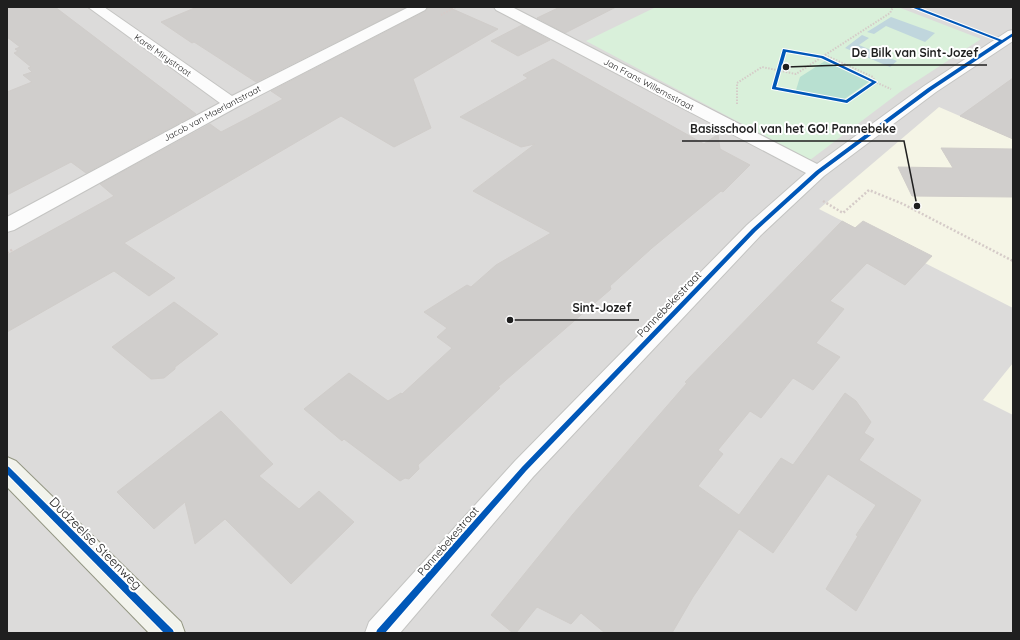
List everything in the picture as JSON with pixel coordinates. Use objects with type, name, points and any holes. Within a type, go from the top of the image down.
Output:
[{"type":"main road","name":"Dudzeelse Steenweg","points":[[7,469],[170,633]]},
{"type":"street","name":"Karel Mirystraat","points":[[95,7],[230,103]]},
{"type":"street","name":"Jacob van Maerlantstraat","points":[[7,225],[230,103],[420,7]]},
{"type":"street","name":"Jan Frans Willemsstraat","points":[[501,7],[719,120],[810,179]]},
{"type":"street","name":"Pannebekestraat","points":[[380,633],[524,469],[754,230],[810,179],[915,99],[1009,40]]},
{"type":"path","points":[[719,120],[737,109],[737,83],[762,67],[778,73],[796,74],[890,13],[893,7]]},
{"type":"path","points":[[814,55],[823,56],[875,82],[915,99]]},
{"type":"path","points":[[778,73],[780,64]]},
{"type":"path","points":[[870,86],[875,82]]},
{"type":"path","points":[[810,179],[810,192],[805,196],[814,201],[818,199],[842,213],[869,190],[903,204],[1013,261]]},
{"type":"shaded area","points":[[7,7],[1013,7],[1013,633],[7,633]]},
{"type":"shaded area","points":[[939,107],[1013,139],[1013,308],[819,209]]},
{"type":"shaded area","points":[[1013,363],[1013,415],[983,400]]},
{"type":"green space","points":[[656,7],[898,7],[981,39],[900,92],[810,160],[586,41]]},
{"type":"green space","points":[[825,61],[870,81],[843,100],[796,90],[800,77]]},
{"type":"water","points":[[891,17],[935,33],[925,42],[886,26],[874,34],[867,32]]},
{"type":"water","points":[[862,35],[869,38],[859,45],[897,61],[890,67],[845,48]]},
{"type":"building","points":[[7,7],[55,7],[196,114],[86,173],[71,162],[7,195],[7,92],[32,82],[23,75],[32,72],[28,68],[31,67],[14,53],[18,51],[15,49],[20,47],[7,37]]},
{"type":"building","points":[[197,7],[406,7],[256,82],[194,42],[192,43],[161,22]]},
{"type":"building","points":[[428,7],[448,7],[498,29],[413,79],[431,128],[394,147],[341,116],[124,243],[175,278],[149,296],[114,271],[7,332],[7,255],[114,196],[100,184],[210,124],[221,132],[246,119],[283,99],[271,91],[426,11]]},
{"type":"building","points":[[560,7],[616,7],[565,33],[537,18]]},
{"type":"building","points":[[522,25],[550,40],[518,56],[491,41]]},
{"type":"building","points":[[553,59],[704,144],[718,134],[720,149],[750,165],[723,192],[721,191],[652,248],[610,286],[611,289],[498,387],[500,388],[418,465],[419,469],[409,479],[405,478],[400,481],[344,439],[342,441],[304,409],[349,373],[388,401],[401,393],[402,394],[452,348],[437,337],[447,328],[424,312],[467,285],[471,287],[496,265],[551,233],[473,191],[535,144],[521,147],[460,117],[528,78],[523,75]]},
{"type":"building","points":[[1013,78],[1013,139],[960,116],[988,96]]},
{"type":"building","points":[[941,148],[1013,149],[1013,197],[912,196],[898,167],[953,168]]},
{"type":"building","points":[[842,221],[855,228],[863,221],[932,256],[905,285],[867,263],[830,301],[844,309],[816,343],[840,357],[813,390],[793,378],[761,418],[750,411],[718,450],[723,454],[698,486],[739,515],[781,458],[793,465],[845,393],[856,401],[871,422],[864,433],[874,439],[859,460],[921,500],[856,611],[826,589],[858,536],[856,535],[876,505],[828,474],[773,553],[739,529],[693,597],[672,633],[605,633],[581,613],[571,624],[537,607],[516,633],[513,633],[491,615],[573,514],[687,383],[685,382]]},
{"type":"building","points":[[174,302],[218,334],[175,367],[175,369],[164,378],[151,379],[112,347]]},
{"type":"building","points":[[221,411],[273,464],[259,476],[299,509],[319,491],[354,522],[291,584],[225,519],[195,544],[185,502],[154,529],[117,492]]},
{"type":"cycle path","points":[[913,7],[1002,41]]},
{"type":"cycle path","points":[[380,633],[524,469],[754,230],[818,172],[930,89],[1013,34]]},
{"type":"cycle path","points":[[784,50],[822,57],[875,82],[847,102],[774,88],[784,50]]},
{"type":"cycle path","points":[[7,469],[170,633]]},
{"type":"place","name":"De Bilk van Sint-Jozef","points":[[786,67]]},
{"type":"place","name":"Basisschool van het GO! Pannebeke","points":[[917,206]]},
{"type":"place","name":"Sint-Jozef","points":[[510,320]]}]
